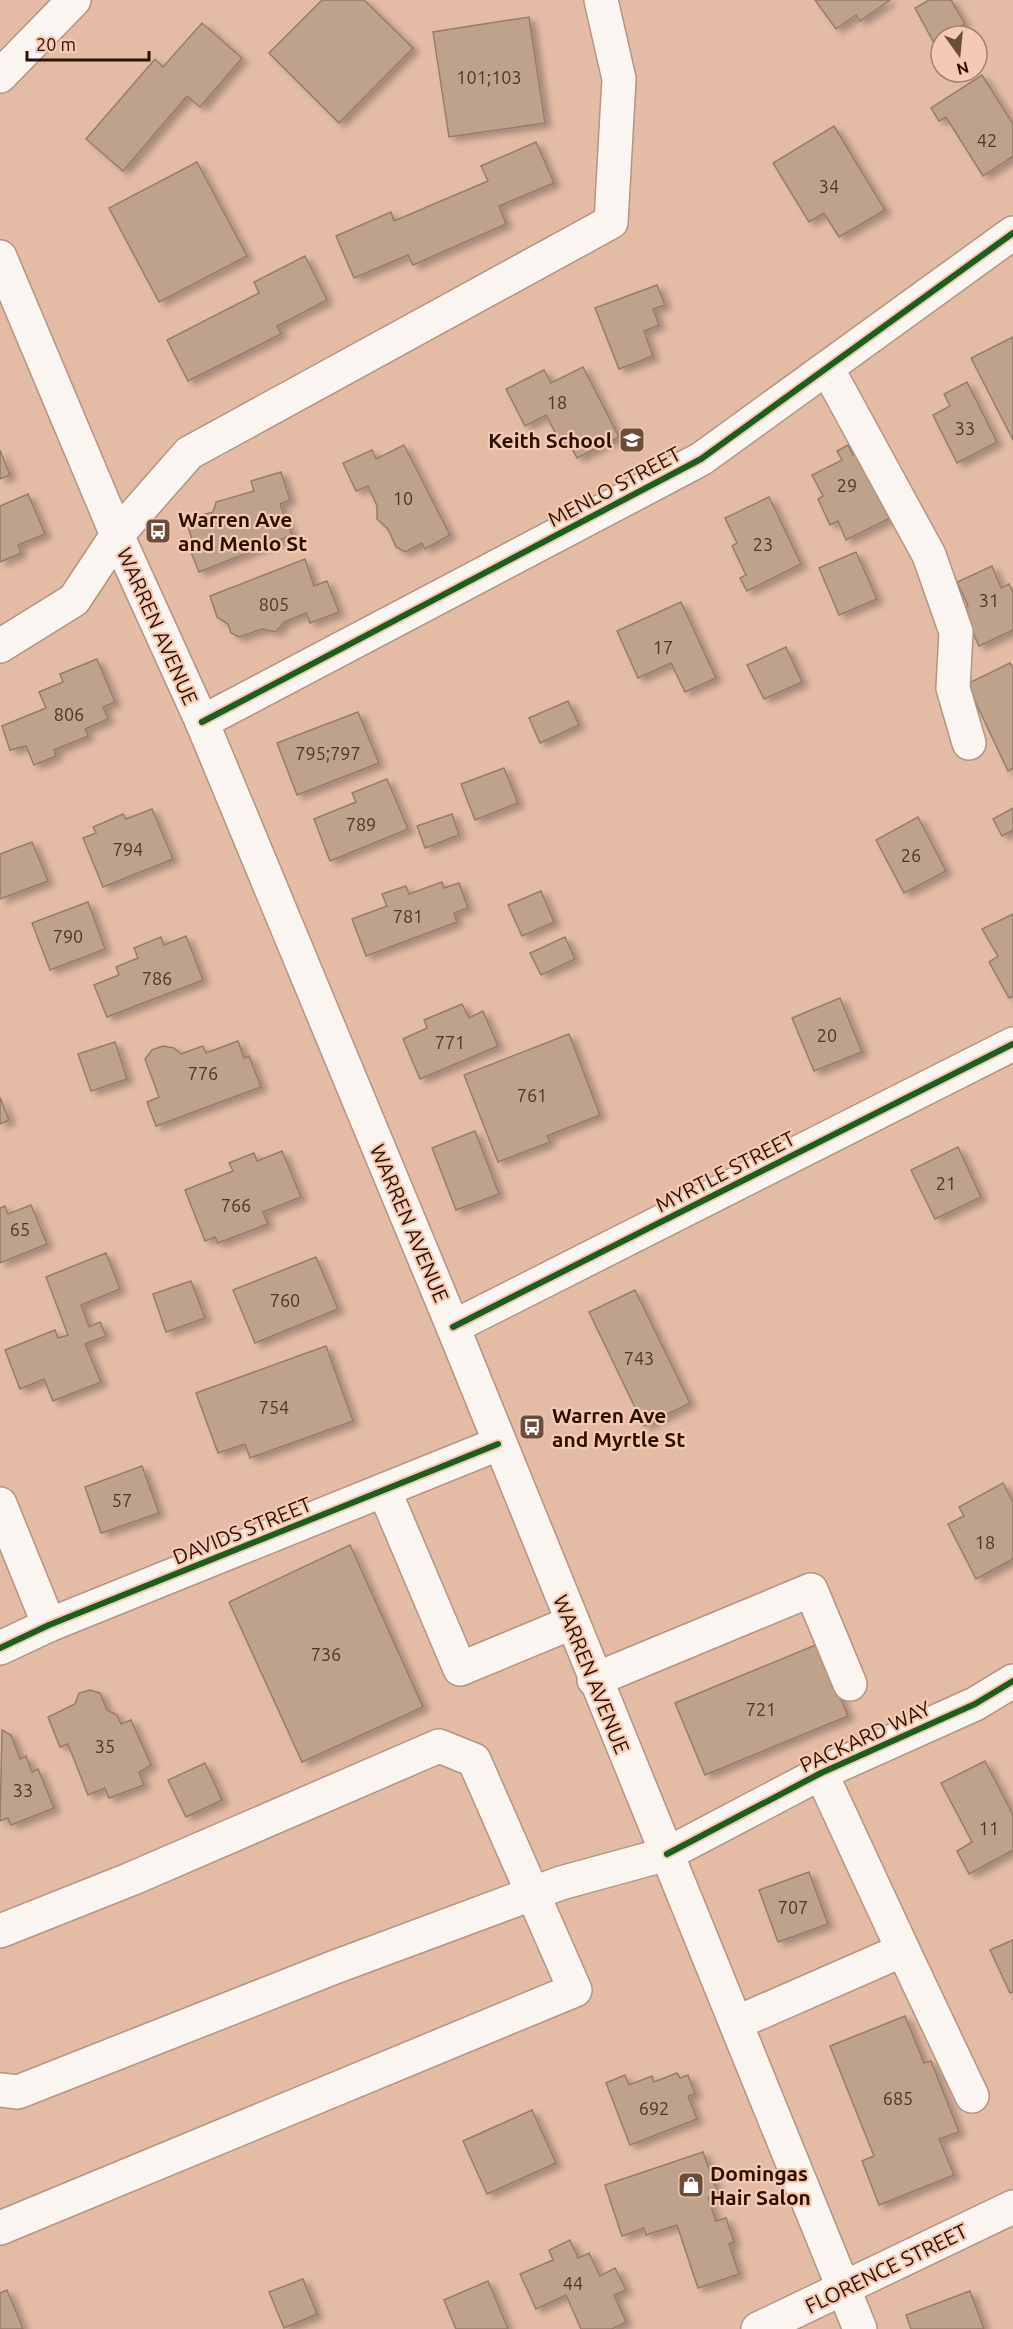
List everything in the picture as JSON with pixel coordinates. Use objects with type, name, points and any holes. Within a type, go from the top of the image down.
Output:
[{"type":"street","points":[[0,76],[74,0]]},
{"type":"street","points":[[0,646],[74,600],[117,536],[189,453],[611,222],[619,79],[602,0]]},
{"type":"street","name":"MENLO STREET","points":[[202,722],[701,459],[1013,233]]},
{"type":"street","name":"WARREN AVENUE","points":[[0,257],[117,536],[202,722],[453,1327],[498,1444],[860,2329]]},
{"type":"street","points":[[827,368],[929,555],[956,632],[953,688],[969,743]]},
{"type":"street","name":"MYRTLE STREET","points":[[453,1327],[1013,1044]]},
{"type":"street","name":"DAVIDS STREET","points":[[0,1648],[49,1625],[498,1444]]},
{"type":"street","points":[[384,1490],[460,1669],[571,1623]]},
{"type":"street","points":[[0,1504],[49,1625]]},
{"type":"street","points":[[594,1680],[811,1590],[850,1683]]},
{"type":"street","name":"PACKARD WAY","points":[[0,2090],[18,2092],[335,1967],[561,1883],[667,1854],[821,1773],[975,1704],[1013,1681]]},
{"type":"street","points":[[0,1931],[131,1879],[439,1746],[474,1760],[575,1990],[0,2228]]},
{"type":"street","points":[[821,1773],[972,2096]]},
{"type":"street","points":[[736,2024],[903,1950]]},
{"type":"street","name":"FLORENCE STREET","points":[[758,2329],[844,2290],[1013,2207]]},
{"type":"building","points":[[322,0],[364,0],[413,48],[339,123],[269,53]]},
{"type":"building","points":[[815,0],[890,0],[860,21],[856,15],[836,29]]},
{"type":"building","points":[[929,0],[951,0],[965,24],[929,24],[929,34],[915,8]]},
{"type":"building","points":[[529,17],[545,123],[449,137],[433,32]]},
{"type":"building","points":[[202,23],[242,58],[200,107],[187,96],[123,171],[86,139],[155,59],[163,67]]},
{"type":"building","points":[[968,84],[988,84],[1013,124],[1013,156],[983,176],[946,117],[939,121],[931,108]]},
{"type":"building","points":[[834,126],[885,210],[839,237],[824,213],[809,222],[773,163]]},
{"type":"building","points":[[536,142],[554,183],[499,206],[506,224],[413,265],[408,255],[354,278],[336,236],[391,212],[394,221],[488,181],[481,166]]},
{"type":"building","points":[[197,162],[247,256],[159,302],[109,208]]},
{"type":"building","points":[[305,256],[327,300],[277,326],[281,334],[188,381],[167,340],[259,293],[254,282]]},
{"type":"building","points":[[657,285],[665,305],[653,309],[659,325],[644,331],[653,356],[619,369],[595,308]]},
{"type":"building","points":[[1013,337],[1013,440],[971,358]]},
{"type":"building","points":[[583,367],[619,437],[577,458],[567,439],[560,442],[546,415],[525,426],[506,389],[544,370],[551,383]]},
{"type":"building","points":[[967,382],[997,442],[957,463],[933,415],[950,406],[944,394]]},
{"type":"building","points":[[404,445],[450,535],[425,549],[422,543],[405,552],[396,547],[388,529],[377,519],[377,506],[368,486],[356,491],[343,463],[372,450],[376,459]]},
{"type":"building","points":[[848,445],[853,455],[860,452],[892,517],[846,540],[838,521],[830,525],[818,499],[823,496],[812,475],[842,460],[837,451]]},
{"type":"building","points":[[0,450],[10,475],[0,479]]},
{"type":"building","points":[[281,472],[290,500],[280,504],[292,535],[199,572],[187,542],[192,540],[188,526],[192,518],[213,512],[216,502],[254,491],[251,481]]},
{"type":"building","points":[[28,494],[45,534],[18,545],[21,553],[0,562],[0,506]]},
{"type":"building","points":[[769,497],[801,564],[747,591],[740,578],[746,575],[732,546],[737,543],[725,518]]},
{"type":"building","points":[[856,552],[877,599],[839,615],[819,568]]},
{"type":"building","points":[[305,559],[314,586],[327,581],[339,612],[310,623],[306,613],[284,622],[276,632],[262,629],[239,637],[231,633],[228,624],[217,617],[210,596]]},
{"type":"building","points":[[992,566],[1001,588],[1009,584],[1013,593],[1013,630],[979,646],[962,609],[968,606],[957,582]]},
{"type":"building","points":[[681,602],[716,678],[685,692],[671,663],[638,678],[617,631]]},
{"type":"building","points":[[786,647],[802,682],[764,699],[747,665]]},
{"type":"building","points":[[97,659],[115,702],[103,707],[108,719],[85,729],[88,736],[54,750],[56,756],[34,765],[26,746],[10,750],[2,726],[46,708],[39,692],[63,682],[60,674]]},
{"type":"building","points":[[1010,663],[1013,668],[1013,768],[1008,771],[967,684]]},
{"type":"building","points":[[568,701],[579,725],[540,743],[529,718]]},
{"type":"building","points":[[358,712],[379,763],[297,795],[277,743]]},
{"type":"building","points":[[504,768],[518,803],[475,820],[461,784]]},
{"type":"building","points":[[387,779],[408,829],[330,861],[314,819],[356,802],[352,793]]},
{"type":"building","points":[[1013,808],[1013,830],[1002,836],[993,819]]},
{"type":"building","points":[[152,809],[173,859],[103,887],[83,838],[96,833],[93,827],[123,814],[126,819]]},
{"type":"building","points":[[452,814],[459,835],[425,848],[417,826]]},
{"type":"building","points":[[918,817],[946,871],[904,893],[876,840]]},
{"type":"building","points":[[32,842],[48,881],[0,899],[0,854]]},
{"type":"building","points":[[442,882],[444,888],[459,883],[468,908],[454,913],[457,922],[366,956],[352,919],[387,906],[382,894],[406,886],[409,894]]},
{"type":"building","points":[[541,891],[554,922],[522,936],[508,905]]},
{"type":"building","points":[[88,902],[105,949],[50,970],[32,923]]},
{"type":"building","points":[[1013,914],[1013,996],[1009,998],[989,962],[998,956],[982,929]]},
{"type":"building","points":[[186,936],[203,980],[107,1017],[94,985],[119,975],[116,967],[138,958],[134,948],[161,937],[164,945]]},
{"type":"building","points":[[565,937],[575,959],[541,975],[530,953]]},
{"type":"building","points":[[840,998],[862,1052],[814,1071],[792,1018]]},
{"type":"building","points":[[462,1004],[469,1018],[483,1011],[498,1046],[420,1079],[403,1039],[427,1028],[424,1020]]},
{"type":"building","points":[[569,1034],[600,1115],[547,1136],[550,1142],[498,1162],[464,1075]]},
{"type":"building","points":[[238,1041],[244,1058],[249,1056],[261,1087],[156,1126],[147,1102],[159,1097],[145,1059],[152,1050],[163,1046],[174,1048],[181,1054],[203,1046],[206,1053]]},
{"type":"building","points":[[115,1042],[127,1079],[91,1091],[78,1054]]},
{"type":"building","points":[[0,1097],[9,1120],[0,1124]]},
{"type":"building","points":[[475,1131],[499,1194],[456,1210],[432,1148]]},
{"type":"building","points":[[958,1147],[981,1197],[935,1219],[911,1170]]},
{"type":"building","points":[[282,1151],[301,1197],[263,1212],[268,1224],[218,1243],[215,1237],[205,1241],[185,1190],[233,1171],[229,1163],[254,1153],[257,1161]]},
{"type":"building","points":[[31,1205],[47,1244],[0,1263],[0,1208],[5,1206],[8,1214]]},
{"type":"building","points":[[106,1253],[120,1289],[81,1305],[89,1327],[100,1322],[106,1336],[85,1344],[101,1382],[53,1401],[44,1379],[20,1389],[5,1350],[55,1330],[58,1338],[68,1335],[46,1277]]},
{"type":"building","points":[[316,1257],[338,1309],[255,1343],[233,1290]]},
{"type":"building","points":[[191,1281],[205,1318],[166,1332],[153,1294]]},
{"type":"building","points":[[635,1290],[690,1403],[644,1426],[589,1312]]},
{"type":"building","points":[[326,1346],[353,1421],[250,1458],[245,1444],[218,1453],[196,1393]]},
{"type":"building","points":[[142,1466],[159,1513],[101,1533],[85,1487]]},
{"type":"building","points":[[1003,1483],[1013,1502],[1013,1559],[976,1579],[948,1524],[964,1516],[959,1507]]},
{"type":"building","points":[[350,1545],[423,1707],[302,1762],[229,1602]]},
{"type":"building","points":[[818,1644],[848,1716],[705,1775],[675,1703]]},
{"type":"building","points":[[90,1690],[100,1693],[107,1710],[117,1715],[121,1724],[131,1720],[151,1765],[139,1772],[144,1785],[109,1798],[105,1788],[88,1795],[68,1744],[60,1747],[48,1717],[75,1704],[79,1693]]},
{"type":"building","points":[[2,1730],[11,1735],[20,1759],[26,1756],[32,1772],[38,1769],[54,1808],[11,1825],[8,1818],[0,1821]]},
{"type":"building","points":[[985,1761],[1013,1815],[1013,1850],[969,1874],[957,1851],[972,1842],[941,1783]]},
{"type":"building","points":[[205,1763],[222,1800],[186,1817],[168,1780]]},
{"type":"building","points":[[809,1872],[828,1924],[778,1942],[759,1890]]},
{"type":"building","points":[[1013,1940],[1013,1992],[1010,1993],[990,1950]]},
{"type":"building","points":[[905,2016],[924,2063],[931,2061],[959,2132],[939,2139],[954,2175],[879,2205],[862,2161],[874,2156],[830,2046]]},
{"type":"building","points":[[677,2073],[680,2078],[688,2075],[695,2094],[688,2096],[697,2119],[630,2145],[606,2083],[625,2075],[629,2085],[652,2076],[654,2082]]},
{"type":"building","points":[[532,2110],[556,2163],[487,2194],[463,2141]]},
{"type":"building","points":[[703,2152],[718,2194],[708,2198],[716,2221],[726,2218],[734,2242],[729,2244],[739,2274],[698,2288],[677,2225],[646,2235],[644,2228],[622,2236],[605,2185]]},
{"type":"building","points":[[570,2240],[578,2258],[589,2253],[600,2276],[615,2268],[626,2290],[614,2295],[626,2322],[612,2329],[581,2329],[566,2295],[536,2309],[520,2274],[553,2260],[549,2250]]},
{"type":"building","points":[[303,2279],[317,2314],[284,2328],[269,2292]]},
{"type":"building","points":[[488,2281],[508,2329],[456,2329],[444,2300]]},
{"type":"building","points":[[7,2290],[23,2329],[0,2329],[0,2293]]},
{"type":"building","points":[[970,2291],[984,2329],[911,2329],[906,2315]]},
{"type":"cycle path","points":[[202,722],[701,459],[1013,233]]},
{"type":"cycle path","points":[[453,1327],[1013,1044]]},
{"type":"cycle path","points":[[0,1648],[49,1625],[498,1444]]},
{"type":"cycle path","points":[[667,1854],[821,1773],[975,1704],[1013,1681]]},
{"type":"place","name":"Keith School","points":[[632,440]]},
{"type":"place","name":"Warren Ave and Menlo St","points":[[158,531]]},
{"type":"place","name":"Warren Ave and Myrtle St","points":[[532,1427]]},
{"type":"place","name":"Domingas Hair Salon","points":[[691,2185]]}]
